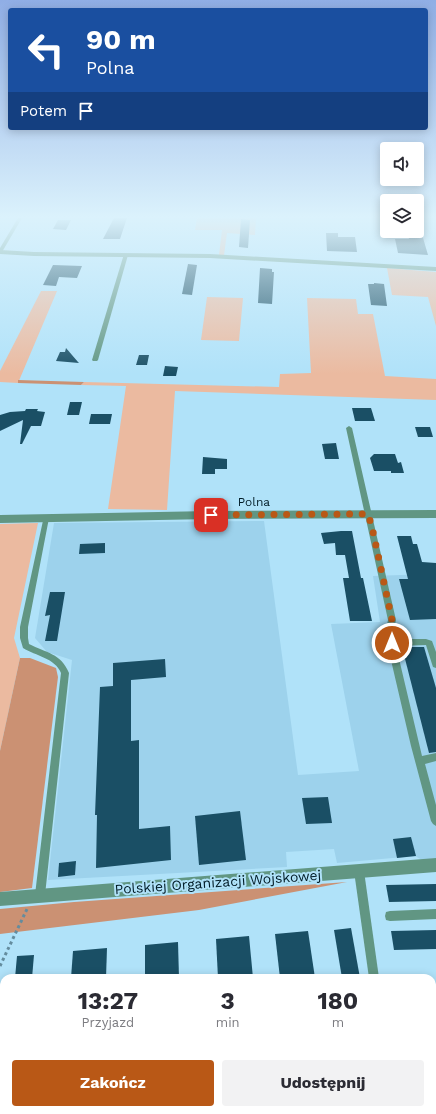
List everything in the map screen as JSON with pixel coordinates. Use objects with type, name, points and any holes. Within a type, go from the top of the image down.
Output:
[{"type":"street","name":"Polna","points":[[0,519],[211,515],[436,514]]},
{"type":"street","name":"Polskiej Organizacji Wojskowej","points":[[0,899],[436,865]]},
{"type":"lane","points":[[95,360],[122,270]]},
{"type":"lane","points":[[349,428],[392,620],[390,629],[392,643],[436,821]]},
{"type":"lane","points":[[37,896],[65,673],[63,666],[57,660],[34,651],[26,646],[24,638],[24,627],[46,518]]},
{"type":"lane","points":[[392,643],[429,643],[436,664]]},
{"type":"lane","points":[[420,761],[436,757]]},
{"type":"lane","points":[[359,872],[373,974]]},
{"type":"lane","points":[[390,916],[436,914]]},
{"type":"path","points":[[0,966],[37,896]]},
{"type":"shaded area","points":[[387,270],[436,272],[436,326],[428,297],[392,295]]},
{"type":"shaded area","points":[[41,291],[57,291],[18,383],[0,382],[0,371]]},
{"type":"shaded area","points":[[207,297],[243,298],[239,341],[201,340]]},
{"type":"shaded area","points":[[307,298],[356,299],[358,314],[373,314],[385,376],[436,379],[436,400],[175,391],[167,510],[108,509],[126,386],[81,385],[84,382],[279,387],[280,374],[311,373]]},
{"type":"shaded area","points":[[18,380],[84,382],[81,385],[18,383]]},
{"type":"shaded area","points":[[264,521],[298,775],[359,771],[331,624],[380,622],[373,576],[428,574],[436,603],[436,858],[422,860],[415,856],[337,863],[334,849],[286,852],[287,867],[48,880],[72,660],[47,652],[35,638],[54,523]]},
{"type":"shaded area","points":[[38,523],[14,638],[20,658],[0,751],[0,524]]},
{"type":"shaded area","points":[[20,658],[30,658],[56,668],[58,677],[32,888],[0,892],[0,751]]},
{"type":"shaded area","points":[[347,882],[199,910],[0,934],[0,909],[74,902]]},
{"type":"building","points":[[51,270],[80,270],[77,278],[59,277],[56,286],[43,285]]},
{"type":"building","points":[[187,270],[196,270],[192,295],[182,294]]},
{"type":"building","points":[[260,270],[272,270],[272,272],[274,272],[272,304],[258,303]]},
{"type":"building","points":[[368,284],[384,284],[387,306],[371,305]]},
{"type":"building","points":[[66,348],[79,363],[56,361],[60,352],[65,352]]},
{"type":"building","points":[[139,355],[149,355],[147,365],[136,365]]},
{"type":"building","points":[[165,366],[178,367],[176,376],[163,376]]},
{"type":"building","points":[[70,402],[82,402],[79,415],[67,415]]},
{"type":"building","points":[[352,408],[371,408],[375,421],[355,421]]},
{"type":"building","points":[[26,409],[38,409],[37,411],[45,412],[41,426],[31,426],[22,444],[20,444],[23,420],[0,431],[0,415],[10,412],[25,411]]},
{"type":"building","points":[[91,414],[112,414],[110,424],[89,424]]},
{"type":"building","points":[[415,427],[430,427],[433,437],[418,437]]},
{"type":"building","points":[[336,443],[339,459],[325,459],[322,444]]},
{"type":"building","points":[[374,454],[395,454],[398,463],[401,462],[404,473],[374,471],[370,458]]},
{"type":"building","points":[[203,457],[227,459],[227,469],[215,469],[215,474],[202,474]]},
{"type":"building","points":[[352,531],[361,578],[363,578],[372,621],[350,621],[343,578],[349,578],[345,555],[336,555],[335,543],[324,544],[321,533]]},
{"type":"building","points":[[397,536],[411,536],[413,544],[417,544],[422,562],[436,563],[436,619],[410,620],[399,579],[408,579]]},
{"type":"building","points":[[105,543],[105,553],[79,554],[80,544]]},
{"type":"building","points":[[50,592],[65,592],[57,641],[45,641],[50,615],[45,616]]},
{"type":"building","points":[[402,647],[424,647],[436,688],[436,752],[429,753]]},
{"type":"building","points":[[165,659],[166,677],[131,680],[131,741],[139,740],[139,829],[170,826],[171,860],[96,868],[97,815],[95,815],[100,687],[113,686],[113,663]]},
{"type":"building","points":[[328,797],[332,823],[306,824],[302,798]]},
{"type":"building","points":[[240,811],[246,860],[199,865],[195,816]]},
{"type":"building","points":[[411,837],[416,856],[397,858],[393,839]]},
{"type":"building","points":[[76,861],[75,875],[58,877],[59,863]]},
{"type":"building","points":[[436,884],[436,901],[389,902],[386,885]]},
{"type":"building","points":[[351,928],[359,974],[341,974],[334,930]]},
{"type":"building","points":[[436,930],[436,949],[394,950],[391,931]]},
{"type":"building","points":[[308,931],[314,974],[280,974],[275,934]]},
{"type":"building","points":[[249,936],[253,974],[218,974],[216,939]]},
{"type":"building","points":[[178,942],[179,974],[145,974],[145,945]]},
{"type":"building","points":[[107,948],[106,974],[71,974],[73,951]]},
{"type":"building","points":[[34,955],[32,974],[15,974],[17,956]]},
{"type":"route","points":[[211,515],[368,514],[392,620],[390,636],[392,643]]}]
